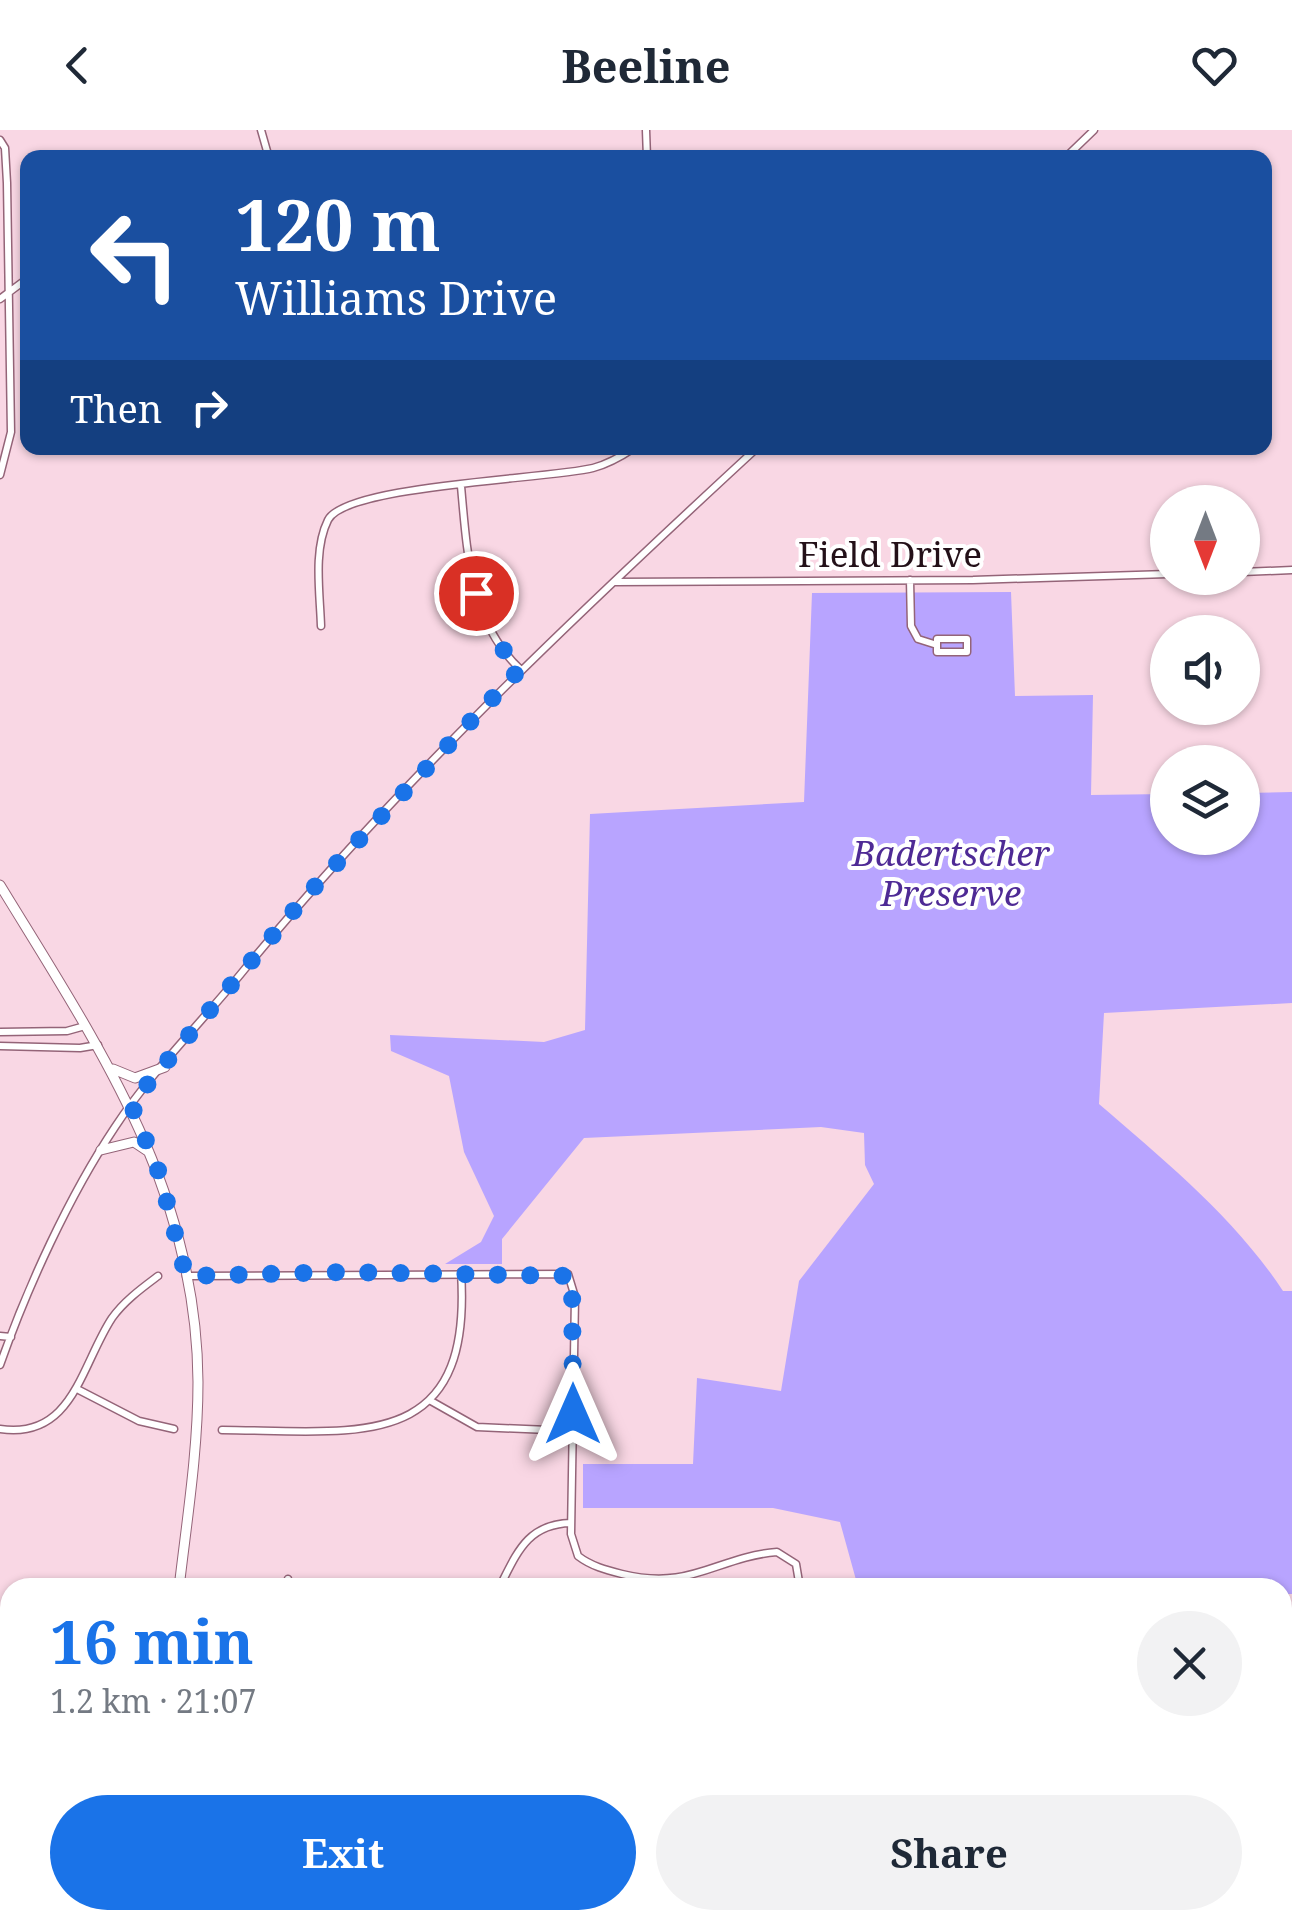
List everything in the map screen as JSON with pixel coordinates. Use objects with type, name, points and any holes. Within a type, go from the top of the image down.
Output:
[{"type":"main road","points":[[0,885],[131,1104],[153,1155],[186,1276],[196,1341],[198,1402],[180,1578]]},
{"type":"main road","points":[[112,1068],[135,1078],[165,1067]]},
{"type":"main road","points":[[101,1150],[134,1142],[153,1155]]},
{"type":"street","points":[[1073,150],[1094,130]]},
{"type":"street","points":[[0,140],[6,165],[11,432],[0,475]]},
{"type":"street","points":[[0,299],[20,285]]},
{"type":"street","points":[[320,626],[320,547],[332,514],[366,498],[596,468],[621,455]]},
{"type":"street","points":[[0,1365],[101,1150],[131,1104],[306,896],[520,669],[749,455]]},
{"type":"street","points":[[462,486],[483,620],[494,642],[520,669]]},
{"type":"street","points":[[1260,571],[1292,570]]},
{"type":"street","name":"Field Drive","points":[[613,582],[1150,574]]},
{"type":"street","points":[[910,580],[912,626],[918,639],[937,645]]},
{"type":"street","points":[[937,639],[967,639],[967,652],[937,652],[937,645],[937,639]]},
{"type":"street","points":[[0,1032],[67,1032],[86,1026]]},
{"type":"street","points":[[0,1046],[80,1048],[98,1044]]},
{"type":"street","points":[[222,1430],[372,1428],[397,1422],[430,1401],[457,1351],[461,1272]]},
{"type":"street","points":[[186,1276],[461,1272],[572,1276],[570,1523],[574,1550],[598,1567],[658,1578]]},
{"type":"street","points":[[0,1429],[25,1430],[45,1424],[62,1410],[77,1389],[116,1312],[158,1276]]},
{"type":"street","points":[[0,1336],[10,1337]]},
{"type":"street","points":[[77,1389],[139,1420],[174,1429]]},
{"type":"street","points":[[430,1401],[478,1427],[572,1431]]},
{"type":"street","points":[[504,1578],[529,1535],[548,1525],[570,1523]]},
{"type":"street","points":[[677,1578],[778,1552],[796,1564],[798,1578]]},
{"type":"green space","name":"Badertscher Preserve","points":[[1011,592],[1015,696],[1093,695],[1091,795],[1150,794],[1150,855],[1260,855],[1260,793],[1292,792],[1292,1003],[1104,1013],[1099,1104],[1221,1215],[1283,1291],[1292,1291],[1292,1578],[856,1578],[840,1522],[773,1508],[583,1508],[583,1464],[693,1464],[697,1378],[781,1391],[799,1281],[874,1184],[865,1165],[864,1133],[821,1127],[584,1138],[502,1239],[502,1264],[445,1264],[481,1242],[494,1216],[464,1152],[449,1076],[391,1051],[390,1035],[544,1042],[585,1030],[590,814],[804,802],[812,593]]},
{"type":"route","points":[[476,593],[488,632],[520,669],[306,896],[131,1104],[160,1175],[186,1276],[556,1272],[572,1276],[573,1414]]}]
